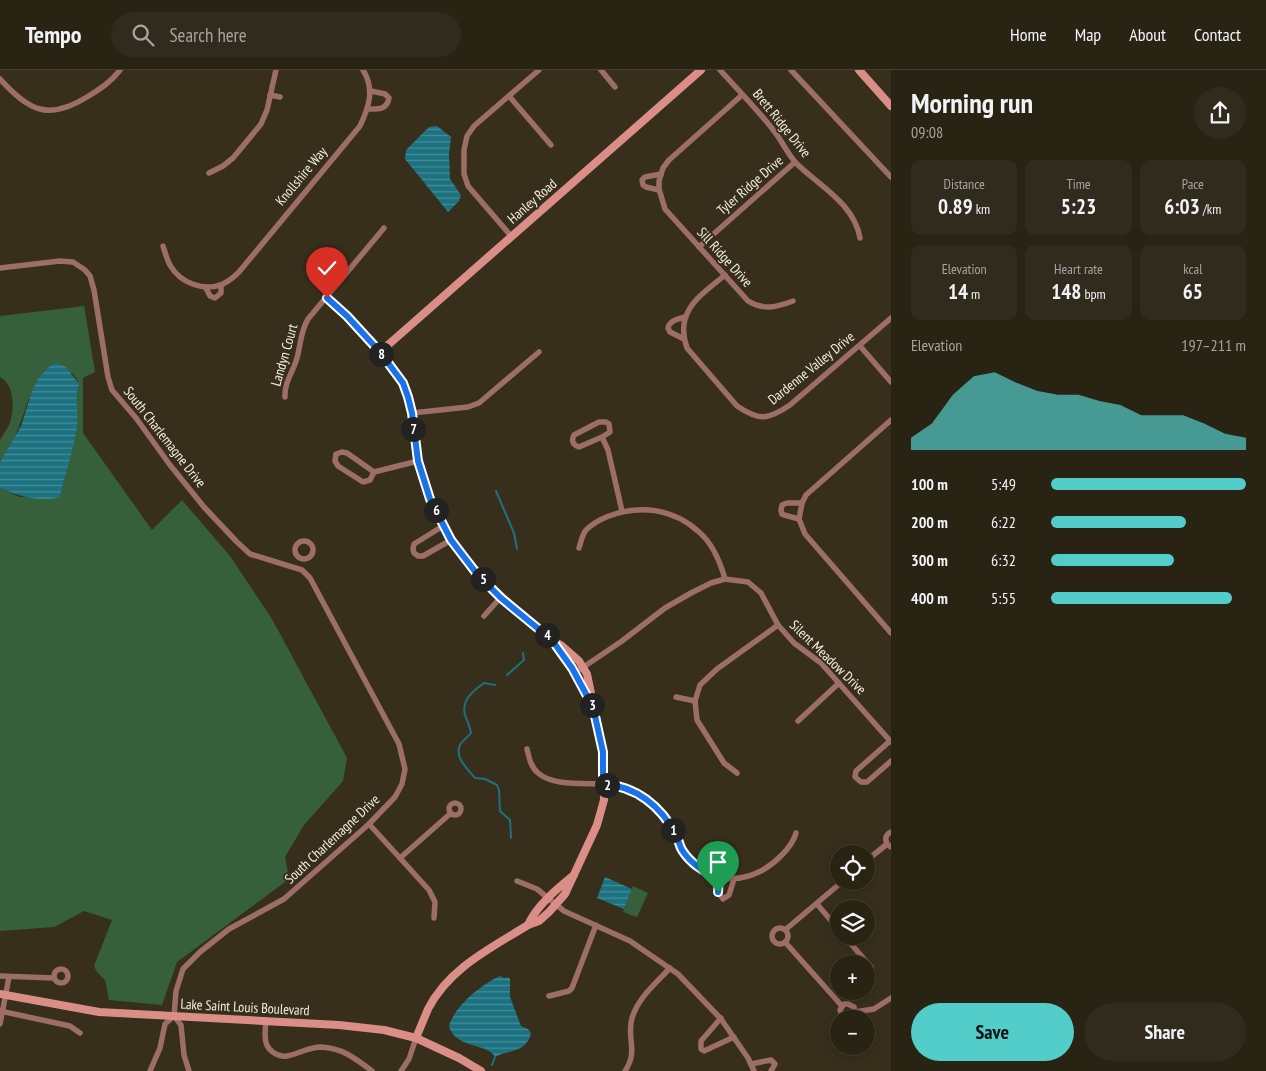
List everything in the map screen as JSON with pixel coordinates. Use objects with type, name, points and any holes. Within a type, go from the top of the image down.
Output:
[{"type":"street","points":[[0,79],[16,96],[34,108],[52,111],[64,110],[75,104],[112,80],[120,70]]},
{"type":"street","points":[[209,173],[233,158],[261,124],[267,110],[276,70]]},
{"type":"street","points":[[363,70],[371,91],[385,94],[389,98],[385,107],[368,109]]},
{"type":"street","points":[[511,236],[468,186],[464,174],[464,150],[467,136],[474,126],[540,70]]},
{"type":"street","points":[[601,70],[615,87]]},
{"type":"street","name":"Hanley Road","points":[[380,352],[701,70]]},
{"type":"street","name":"Brett Ridge Drive","points":[[720,70],[774,130],[795,162],[833,194],[854,218],[860,238]]},
{"type":"street","points":[[791,70],[891,177]]},
{"type":"street","points":[[859,70],[891,106]]},
{"type":"street","name":"Knollshire Way","points":[[163,246],[170,266],[180,277],[191,284],[206,288],[221,285],[239,272],[360,126],[368,109],[371,91]]},
{"type":"street","points":[[270,95],[280,97]]},
{"type":"street","points":[[659,190],[642,185],[642,180],[645,176],[660,174],[669,160],[742,95]]},
{"type":"street","points":[[510,96],[551,145]]},
{"type":"street","name":"Tyler Ridge Drive","points":[[699,246],[795,162]]},
{"type":"street","name":"Sill Ridge Drive","points":[[660,174],[659,190],[665,209],[741,294],[758,306],[776,308],[793,301]]},
{"type":"street","name":"Landyn Court","points":[[286,397],[286,383],[298,356],[302,328],[384,228]]},
{"type":"street","name":"South Charlemagne Drive","points":[[0,268],[60,261],[73,262],[90,276],[112,390],[136,418],[185,484],[236,541],[250,554],[302,570],[310,578],[399,744],[404,761],[405,769],[402,784],[396,797],[369,824],[284,899],[229,929],[183,969],[176,991],[174,1016]]},
{"type":"street","name":"Dardenne Valley Drive","points":[[724,275],[692,305],[685,317],[672,321],[668,328],[670,332],[684,338],[687,348],[737,406],[758,416],[775,415],[782,410],[891,318]]},
{"type":"street","name":"Knollshire Way","points":[[206,288],[210,296],[216,298],[222,292],[221,285]]},
{"type":"street","points":[[327,298],[340,308],[380,352],[403,383],[412,413],[418,461],[430,499],[451,540],[477,574],[501,598],[562,646],[583,667],[587,674],[603,752],[604,800],[597,825],[565,894],[539,921],[528,925],[482,953],[448,981],[428,1009],[409,1060],[401,1071]]},
{"type":"street","points":[[684,338],[685,317]]},
{"type":"street","points":[[860,346],[891,382]]},
{"type":"street","points":[[412,413],[468,407],[479,403],[539,352]]},
{"type":"street","points":[[891,420],[812,488],[802,503],[799,519],[804,534],[891,633]]},
{"type":"street","points":[[603,422],[609,424],[610,428],[608,434],[602,437],[579,448],[572,442],[574,435],[603,422]]},
{"type":"street","points":[[602,437],[608,450],[622,511]]},
{"type":"street","points":[[374,472],[370,480],[363,482],[338,466],[335,461],[336,454],[347,453],[374,472],[418,461]]},
{"type":"street","points":[[799,519],[784,515],[781,507],[787,503],[802,503]]},
{"type":"street","points":[[579,548],[584,532],[602,519],[622,511],[646,510],[661,512],[682,519],[706,539],[714,550],[725,579]]},
{"type":"street","points":[[443,526],[414,544],[412,549],[414,554],[423,556],[451,540]]},
{"type":"street","points":[[295,568],[300,559]]},
{"type":"street","name":"Silent Meadow Drive","points":[[574,673],[622,641],[665,608],[691,592],[725,579],[748,582],[761,593],[778,625],[794,643],[822,663],[890,742],[856,771],[856,777],[861,782],[867,782],[891,760]]},
{"type":"street","points":[[484,616],[501,598]]},
{"type":"street","points":[[737,773],[724,763],[697,720],[695,701],[700,685],[717,669],[778,625]]},
{"type":"street","points":[[552,640],[574,673],[593,707]]},
{"type":"street","points":[[798,720],[839,683]]},
{"type":"street","points":[[676,697],[695,701]]},
{"type":"street","points":[[527,749],[533,768],[546,778],[566,782],[615,785],[647,799],[662,813],[676,835],[681,849],[696,866],[705,872],[719,877],[734,879],[753,875],[765,869],[786,851],[796,833]]},
{"type":"street","points":[[400,858],[450,813]]},
{"type":"street","points":[[369,824],[429,890],[435,902],[434,918]]},
{"type":"street","points":[[875,855],[889,845],[886,837],[891,832]]},
{"type":"street","points":[[528,925],[532,916],[557,889],[574,875]]},
{"type":"street","points":[[719,877],[718,892],[723,899],[730,895],[734,879]]},
{"type":"street","points":[[518,881],[537,889],[573,916],[630,941],[670,968],[721,1018],[754,1071]]},
{"type":"street","points":[[785,942],[776,943],[772,936],[774,931],[777,929],[785,930],[832,890]]},
{"type":"street","points":[[816,904],[830,920]]},
{"type":"street","points":[[549,996],[566,992],[572,988],[596,925]]},
{"type":"street","points":[[785,930],[788,936],[785,942]]},
{"type":"street","points":[[785,942],[842,1006]]},
{"type":"street","points":[[852,945],[861,955]]},
{"type":"street","points":[[624,1071],[632,1056],[632,1018],[641,1000],[670,968]]},
{"type":"street","points":[[0,976],[54,978]]},
{"type":"street","points":[[0,1024],[3,994],[9,977]]},
{"type":"street","name":"Lake Saint Louis Boulevard","points":[[3,994],[99,1012],[266,1020],[384,1030],[416,1038],[459,1058],[481,1071]]},
{"type":"street","points":[[868,1010],[874,1009],[891,998]]},
{"type":"street","points":[[840,1010],[842,1006],[851,1004],[855,1010]]},
{"type":"street","points":[[1,1012],[70,1026],[80,1033]]},
{"type":"street","points":[[150,1071],[160,1048],[165,1024],[174,1016],[182,1025],[184,1055],[189,1071]]},
{"type":"street","points":[[721,1018],[701,1041],[701,1048],[704,1051],[734,1037]]},
{"type":"street","points":[[266,1020],[265,1042],[268,1048],[280,1056],[288,1056],[302,1050],[320,1047],[340,1050],[358,1059],[372,1071]]},
{"type":"street","points":[[751,1064],[771,1060],[775,1064],[771,1071]]},
{"type":"green space","points":[[84,306],[95,372],[83,378],[83,433],[152,530],[182,500],[230,556],[272,619],[347,758],[343,781],[304,825],[285,857],[289,879],[177,962],[162,1005],[109,1000],[105,980],[94,966],[112,920],[84,911],[54,927],[0,931],[0,488],[20,497],[60,497],[77,425],[76,391],[78,381],[72,373],[47,368],[33,389],[14,439],[0,462],[0,442],[9,425],[13,406],[9,385],[0,377],[0,316]]},
{"type":"green space","points":[[633,886],[648,893],[637,917],[623,912]]},
{"type":"water","points":[[437,126],[451,137],[449,154],[450,179],[461,195],[459,201],[448,212],[405,159],[406,150],[429,127]]},
{"type":"water","points":[[56,363],[66,367],[79,384],[75,436],[60,497],[52,499],[30,498],[0,488],[0,462],[21,426],[32,391],[38,379],[47,368]]},
{"type":"water","points":[[605,877],[632,889],[624,909],[597,898]]},
{"type":"water","points":[[500,976],[510,979],[510,997],[521,1026],[528,1029],[531,1033],[529,1040],[521,1048],[495,1057],[486,1050],[459,1039],[449,1027],[456,1012],[469,997]]},
{"type":"waterway","points":[[496,491],[514,533],[517,549]]},
{"type":"waterway","points":[[507,675],[524,660],[523,653]]},
{"type":"waterway","points":[[495,685],[484,683],[466,700],[464,710],[471,733],[460,745],[459,754],[460,759],[475,778],[485,779],[497,785],[500,811],[510,820],[511,838]]},
{"type":"waterway","points":[[492,1065],[495,1057]]},
{"type":"route","points":[[327,298],[340,308],[380,352],[403,383],[412,413],[418,461],[430,499],[451,540],[477,574],[501,598],[552,640],[572,668],[593,707],[603,752],[603,784],[615,785],[640,794],[657,808],[676,835],[681,849],[688,858],[705,872],[719,877],[718,892]]}]
